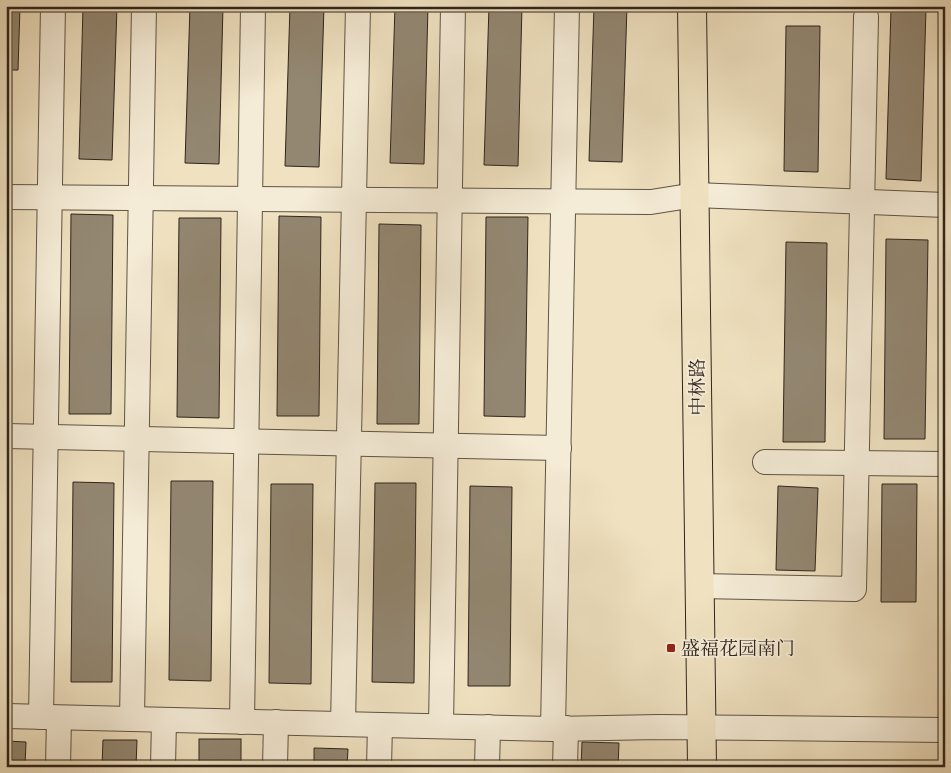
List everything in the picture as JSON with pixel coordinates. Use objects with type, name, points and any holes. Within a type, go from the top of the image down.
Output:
[{"type":"main road","name":"中林路","points":[[692,6],[702,767]]},
{"type":"street","points":[[53,6],[46,437],[50,717],[58,767]]},
{"type":"street","points":[[132,719],[144,6]]},
{"type":"street","points":[[242,722],[253,6]]},
{"type":"street","points":[[343,724],[358,6]]},
{"type":"street","points":[[441,726],[453,6]]},
{"type":"street","points":[[565,767],[559,728],[559,448],[567,6]]},
{"type":"street","points":[[699,586],[854,589],[866,17]]},
{"type":"street","points":[[6,197],[651,202],[695,195],[945,205]]},
{"type":"street","points":[[6,436],[559,448]]},
{"type":"street","points":[[765,462],[945,464]]},
{"type":"street","points":[[6,716],[488,727],[945,730]]},
{"type":"street","points":[[163,767],[164,720]]},
{"type":"street","points":[[275,767],[276,722]]},
{"type":"street","points":[[379,767],[380,725]]},
{"type":"street","points":[[487,767],[488,727]]},
{"type":"building","points":[[6,6],[20,6],[18,70],[6,70]]},
{"type":"building","points":[[83,6],[117,6],[112,160],[79,159]]},
{"type":"building","points":[[190,6],[223,6],[219,164],[185,163]]},
{"type":"building","points":[[290,6],[324,6],[319,167],[285,166]]},
{"type":"building","points":[[395,6],[428,6],[424,164],[390,163]]},
{"type":"building","points":[[489,6],[522,6],[518,166],[484,165]]},
{"type":"building","points":[[594,6],[627,6],[622,162],[589,161]]},
{"type":"building","points":[[891,9],[926,9],[921,181],[886,179]]},
{"type":"building","points":[[786,26],[820,26],[818,172],[784,171]]},
{"type":"building","points":[[71,214],[113,215],[111,414],[69,414]]},
{"type":"building","points":[[279,216],[321,217],[319,416],[277,416]]},
{"type":"building","points":[[486,217],[528,217],[525,417],[484,416]]},
{"type":"building","points":[[179,218],[221,218],[219,418],[177,417]]},
{"type":"building","points":[[379,224],[421,225],[419,424],[377,424]]},
{"type":"building","points":[[886,239],[928,240],[925,439],[884,439]]},
{"type":"building","points":[[786,242],[827,243],[825,442],[783,442]]},
{"type":"building","points":[[171,481],[213,481],[211,681],[169,680]]},
{"type":"building","points":[[73,482],[114,483],[112,682],[71,682]]},
{"type":"building","points":[[375,483],[416,483],[414,683],[372,682]]},
{"type":"building","points":[[271,484],[313,484],[311,684],[269,683]]},
{"type":"building","points":[[882,484],[917,484],[916,602],[881,602]]},
{"type":"building","points":[[470,486],[512,487],[510,686],[468,686]]},
{"type":"building","points":[[778,486],[818,488],[815,571],[776,570]]},
{"type":"building","points":[[199,739],[241,739],[241,767],[199,767]]},
{"type":"building","points":[[103,740],[137,740],[136,767],[102,767]]},
{"type":"building","points":[[6,741],[26,742],[25,767],[6,767]]},
{"type":"building","points":[[582,742],[619,743],[618,767],[581,767]]},
{"type":"building","points":[[314,748],[348,749],[347,767],[314,767]]},
{"type":"place","name":"盛福花园南门","points":[[671,648]]}]
